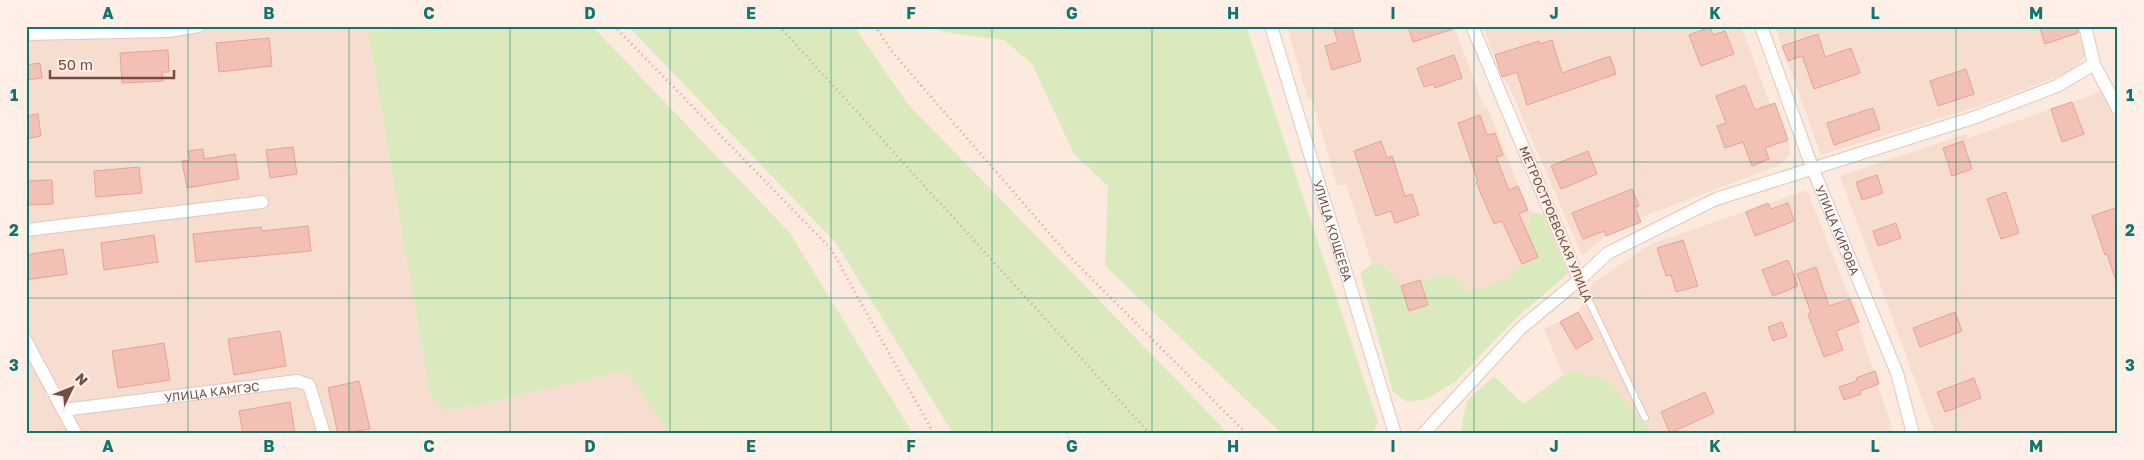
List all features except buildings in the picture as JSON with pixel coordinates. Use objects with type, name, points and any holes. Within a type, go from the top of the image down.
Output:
[{"type":"street","points":[[26,34],[169,31],[199,26]]},
{"type":"street","name":"УЛИЦА КОЩЕЕВА","points":[[1270,26],[1395,434]]},
{"type":"street","name":"МЕТРОСТРОЕВСКАЯ УЛИЦА","points":[[1472,26],[1579,280]]},
{"type":"street","name":"УЛИЦА КИРОВА","points":[[1761,26],[1812,167],[1897,373],[1913,434]]},
{"type":"street","points":[[2085,26],[2094,64],[2118,109]]},
{"type":"street","points":[[1423,434],[1521,328],[1579,280],[1608,253],[1716,199],[1812,167],[1976,117],[2057,86],[2094,64]]},
{"type":"street","points":[[26,230],[262,202]]},
{"type":"street","points":[[26,341],[76,434]]},
{"type":"street","name":"УЛИЦА КАМГЭС","points":[[63,410],[297,382],[309,385],[324,434]]},
{"type":"lane","name":"МЕТРОСТРОЕВСКАЯ УЛИЦА","points":[[1579,280],[1645,418]]},
{"type":"path","points":[[614,26],[831,249],[934,434]]},
{"type":"path","points":[[779,26],[1150,434]]},
{"type":"path","points":[[875,26],[893,53],[1070,257],[1247,434]]},
{"type":"shaded area","points":[[26,26],[391,26],[391,32],[368,33],[429,390],[443,411],[627,371],[670,434],[26,434]]},
{"type":"shaded area","points":[[1287,26],[1454,26],[1484,107],[1487,107],[1528,210],[1533,212],[1527,221],[1538,257],[1522,264],[1509,277],[1489,286],[1409,311],[1401,286],[1385,265],[1372,264],[1346,184],[1337,186],[1312,99],[1308,99]]},
{"type":"shaded area","points":[[1483,26],[1741,26],[1770,104],[1775,103],[1788,140],[1790,154],[1778,166],[1639,218],[1606,236],[1582,256],[1509,86],[1502,77]]},
{"type":"shaded area","points":[[1775,26],[2076,26],[2086,55],[2070,72],[1980,106],[1821,155]]},
{"type":"shaded area","points":[[2103,91],[2118,126],[2118,434],[1935,434],[1840,176],[1966,134],[1968,138]]},
{"type":"shaded area","points":[[1807,190],[1850,299],[1894,434],[1654,434],[1606,379],[1571,370],[1563,375],[1544,329],[1578,312],[1593,283],[1651,244]]},
{"type":"green space","points":[[391,26],[592,26],[790,233],[913,434],[670,434],[626,371],[443,411],[429,390],[368,32],[391,32]]},
{"type":"green space","points":[[628,26],[854,26],[907,103],[1229,434],[953,434],[836,243]]},
{"type":"green space","points":[[925,26],[1246,26],[1378,422],[1372,434],[1282,434],[1105,266],[1108,186],[1074,154],[1032,64],[1004,40],[944,32]]},
{"type":"green space","points":[[1533,212],[1543,214],[1568,274],[1518,316],[1456,381],[1427,399],[1407,402],[1393,392],[1360,273],[1372,264],[1384,265],[1401,286],[1409,311],[1428,305],[1420,280],[1443,276],[1458,277],[1467,292],[1489,286],[1509,277],[1522,264],[1537,257],[1529,240],[1527,229],[1529,218]]},
{"type":"green space","points":[[1571,370],[1606,379],[1654,434],[1460,434],[1467,401],[1494,376],[1523,404]]}]
